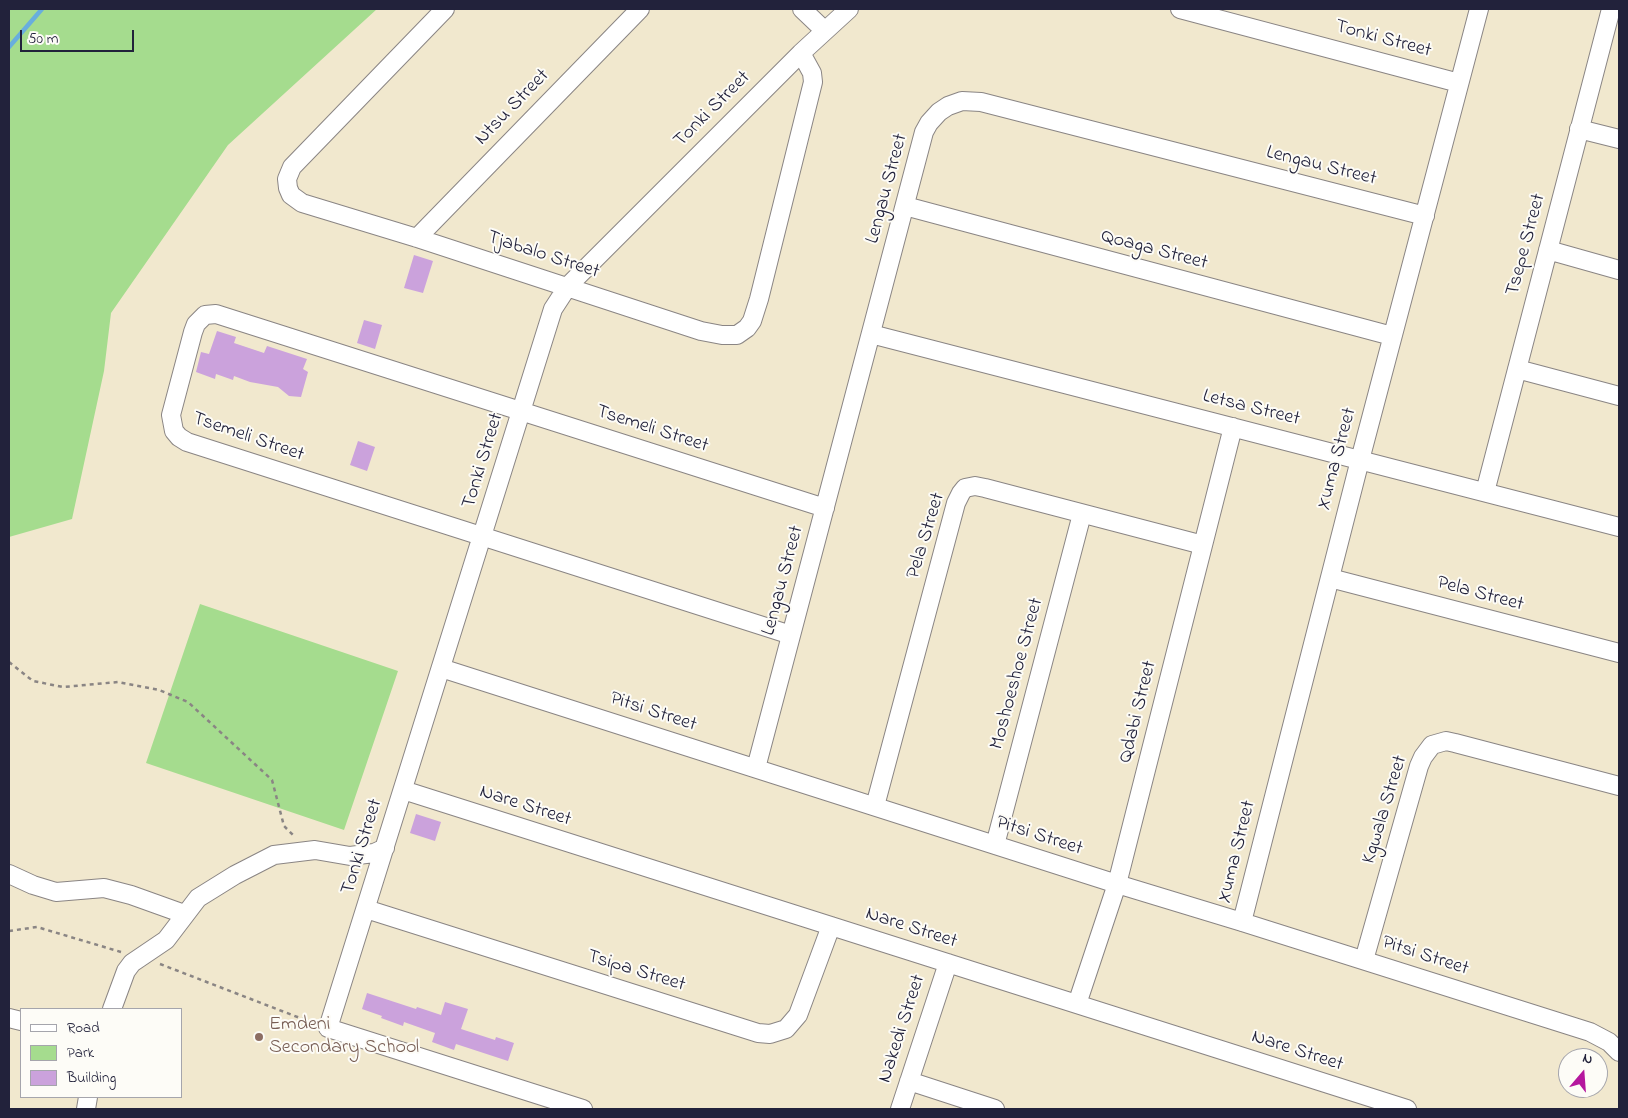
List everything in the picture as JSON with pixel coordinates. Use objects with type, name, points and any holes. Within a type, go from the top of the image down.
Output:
[{"type":"street","name":"Tjabalo Street","points":[[445,9],[292,167],[286,179],[289,192],[302,202],[722,336],[737,335],[747,328],[752,321],[759,299],[813,82],[812,73],[801,53]]},
{"type":"street","name":"Ntsu Street","points":[[418,238],[640,9]]},
{"type":"street","points":[[802,9],[824,30]]},
{"type":"street","name":"Tonki Street","points":[[328,1028],[553,310],[568,286],[824,30],[849,9]]},
{"type":"street","name":"Tonki Street","points":[[1180,9],[1459,83]]},
{"type":"street","name":"Xuma Street","points":[[1242,922],[1478,9]]},
{"type":"street","name":"Tsepe Street","points":[[1485,492],[1610,9]]},
{"type":"street","name":"Lengau Street","points":[[756,768],[924,132],[939,112],[948,106],[968,101],[981,102],[1425,216]]},
{"type":"street","points":[[1579,129],[1619,139]]},
{"type":"street","name":"Qoaga Street","points":[[905,206],[1392,336]]},
{"type":"street","points":[[1548,250],[1619,270]]},
{"type":"street","name":"Tsemeli Street","points":[[791,635],[187,442],[180,438],[172,427],[171,415],[193,332],[196,324],[204,315],[216,314],[825,508]]},
{"type":"street","name":"Letsa Street","points":[[871,334],[1619,527]]},
{"type":"street","points":[[1517,369],[1619,396]]},
{"type":"street","name":"Qdabi Street","points":[[1077,1004],[1116,884],[1233,427]]},
{"type":"street","name":"Pela Street","points":[[875,806],[956,503],[960,493],[965,488],[975,486],[1203,545]]},
{"type":"street","name":"Moshoeshoe Street","points":[[995,845],[1082,514]]},
{"type":"street","name":"Pela Street","points":[[1330,578],[1619,653]]},
{"type":"street","name":"Pitsi Street","points":[[441,668],[1116,884],[1590,1032],[1609,1042],[1619,1052]]},
{"type":"street","name":"Kgwala Street","points":[[1364,960],[1419,766],[1423,756],[1432,745],[1446,741],[1619,786]]},
{"type":"street","name":"Nare Street","points":[[403,790],[1407,1109]]},
{"type":"street","points":[[112,1008],[126,971],[132,963],[166,940],[198,898],[235,875],[274,855],[315,850],[350,856],[374,853],[385,848]]},
{"type":"street","points":[[9,874],[33,885],[56,892],[104,888],[131,895],[184,914]]},
{"type":"street","name":"Tsipa Street","points":[[366,910],[758,1033],[770,1034],[786,1029],[798,1016],[831,926]]},
{"type":"street","name":"Nakedi Street","points":[[900,1109],[948,963]]},
{"type":"street","points":[[328,1028],[583,1109]]},
{"type":"street","points":[[909,1081],[995,1109]]},
{"type":"path","points":[[9,662],[33,680],[63,687],[118,682],[159,690],[188,702],[272,780],[284,826],[305,851]]},
{"type":"path","points":[[9,930],[37,927],[141,958],[328,1028]]},
{"type":"green space","points":[[9,9],[377,9],[228,145],[111,313],[104,371],[72,519],[9,537]]},
{"type":"green space","points":[[200,604],[398,671],[344,830],[146,763]]},
{"type":"building","points":[[414,255],[433,261],[423,293],[404,288]]},
{"type":"building","points":[[364,320],[382,325],[375,349],[357,343]]},
{"type":"building","points":[[217,331],[236,337],[234,343],[264,353],[267,346],[307,359],[303,369],[308,372],[301,397],[289,396],[278,387],[250,382],[234,376],[233,380],[216,374],[215,379],[196,372],[201,352],[209,354]]},
{"type":"building","points":[[358,441],[375,447],[367,471],[350,465]]},
{"type":"building","points":[[416,814],[441,822],[435,841],[410,833]]},
{"type":"building","points":[[367,993],[441,1015],[445,1002],[468,1009],[461,1029],[495,1040],[496,1037],[514,1043],[508,1061],[456,1044],[454,1050],[432,1042],[435,1033],[404,1022],[403,1026],[362,1009]]},
{"type":"waterway","points":[[9,47],[42,9]]},
{"type":"place","name":"Emdeni Secondary School","points":[[259,1037]]}]
